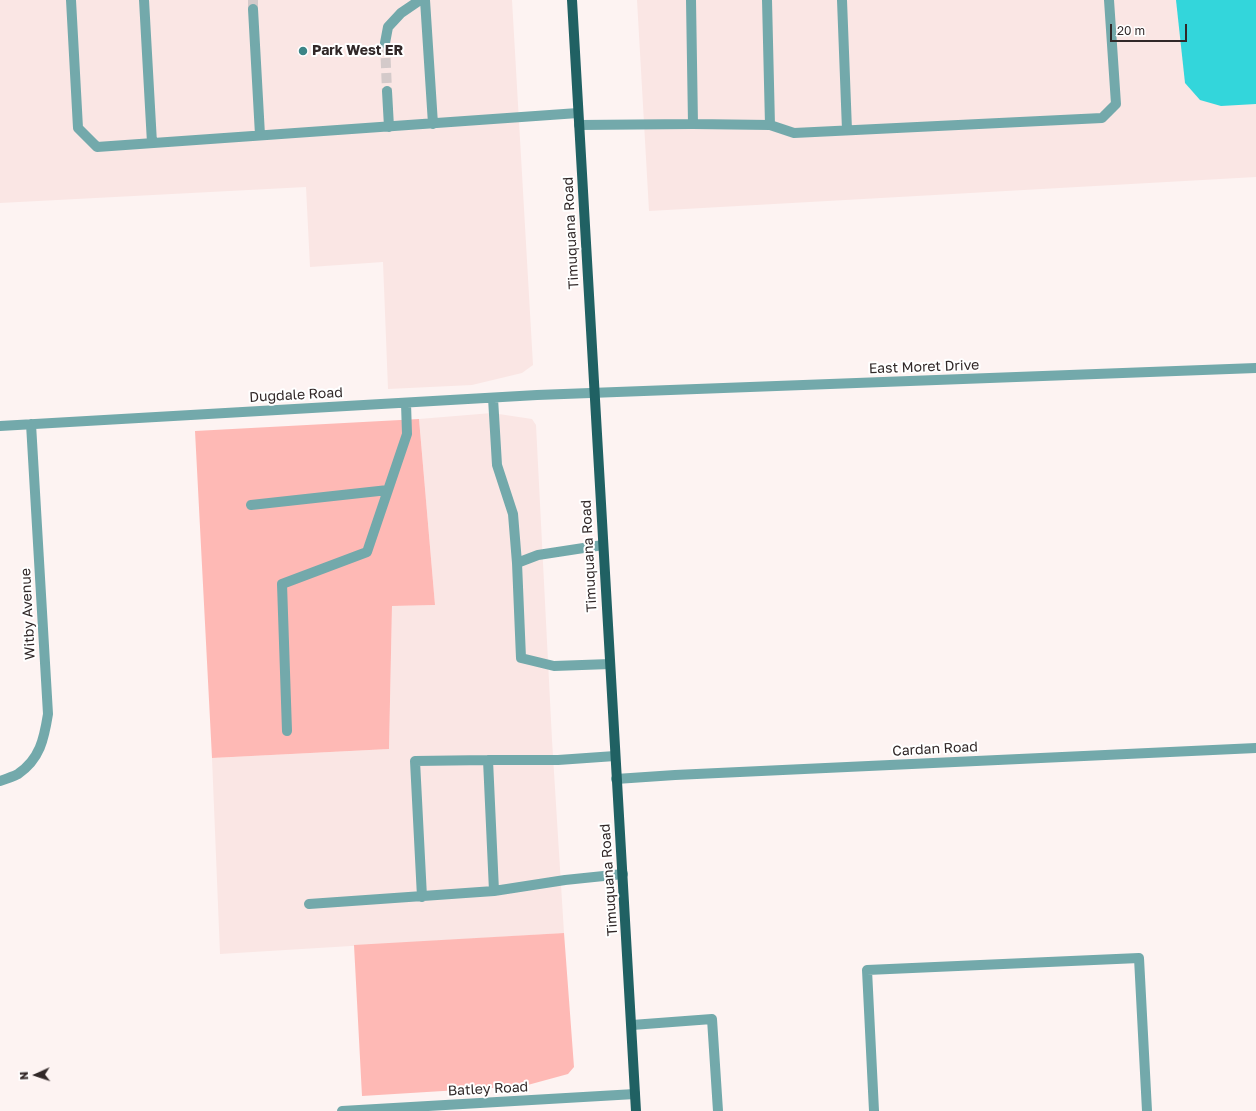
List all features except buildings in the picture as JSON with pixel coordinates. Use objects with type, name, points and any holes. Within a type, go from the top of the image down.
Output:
[{"type":"main road","name":"Timuquana Road","points":[[572,0],[636,1111]]},
{"type":"street","points":[[71,0],[78,128],[96,147],[578,113]]},
{"type":"street","points":[[144,0],[152,143]]},
{"type":"street","points":[[385,43],[388,27],[401,13],[420,0]]},
{"type":"street","points":[[424,0],[433,124]]},
{"type":"street","points":[[691,0],[693,124]]},
{"type":"street","points":[[767,0],[770,126]]},
{"type":"street","points":[[842,0],[847,130]]},
{"type":"street","points":[[579,125],[693,124],[770,126],[794,133],[1102,118],[1116,104],[1109,0]]},
{"type":"street","points":[[253,8],[260,135]]},
{"type":"street","points":[[387,90],[389,127]]},
{"type":"street","name":"East Moret Drive","points":[[594,392],[1256,368]]},
{"type":"street","name":"Dugdale Road","points":[[0,426],[594,392]]},
{"type":"street","points":[[493,398],[496,465],[513,514],[517,564],[521,658],[554,666],[610,664]]},
{"type":"street","points":[[287,731],[282,584],[368,552],[407,434],[406,403]]},
{"type":"street","name":"Witby Avenue","points":[[0,781],[18,774],[36,758],[44,736],[48,714],[32,424]]},
{"type":"street","points":[[251,505],[388,490]]},
{"type":"street","points":[[517,564],[538,555],[603,545]]},
{"type":"street","name":"Cardan Road","points":[[616,779],[691,774],[1256,748]]},
{"type":"street","points":[[422,897],[415,761],[558,760],[615,756]]},
{"type":"street","points":[[488,760],[494,891]]},
{"type":"street","points":[[309,904],[494,891],[565,880],[623,874]]},
{"type":"street","points":[[874,1111],[867,970],[1139,958],[1147,1111]]},
{"type":"street","points":[[632,1025],[712,1019],[718,1111]]},
{"type":"street","name":"Batley Road","points":[[342,1111],[635,1094]]},
{"type":"shaded area","points":[[0,0],[512,0],[533,365],[522,373],[472,385],[388,389],[383,262],[310,267],[306,187],[0,203]]},
{"type":"shaded area","points":[[637,0],[1256,0],[1256,177],[649,211]]},
{"type":"shaded area","points":[[492,413],[532,419],[536,425],[552,740],[564,933],[220,954],[212,758],[389,749],[392,606],[435,605],[419,419]]},
{"type":"shaded area","points":[[419,419],[435,605],[392,606],[389,749],[212,758],[195,431]]},
{"type":"shaded area","points":[[564,933],[574,1067],[568,1074],[524,1086],[362,1096],[354,945]]},
{"type":"water","points":[[1176,0],[1256,0],[1256,104],[1221,106],[1200,100],[1185,83]]},
{"type":"tunnel","points":[[253,0],[253,9]]},
{"type":"tunnel","points":[[385,43],[387,91]]},
{"type":"place","name":"Park West ER","points":[[303,51]]}]
